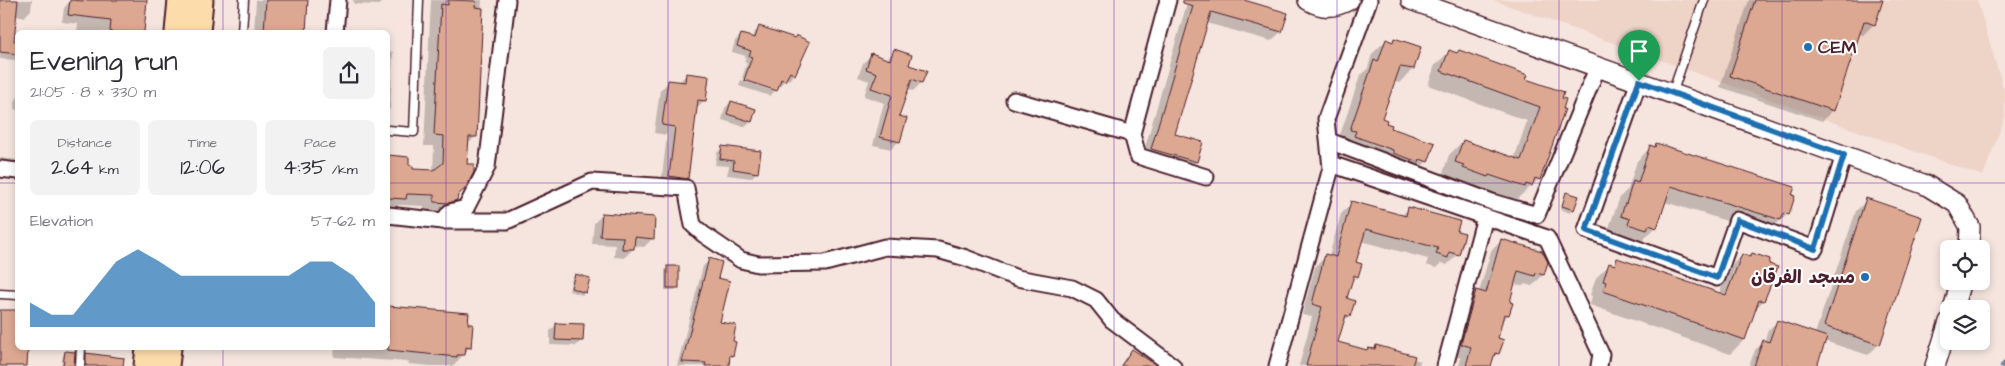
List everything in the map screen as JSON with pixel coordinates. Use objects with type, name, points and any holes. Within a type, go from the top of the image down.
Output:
[{"type":"highway","points":[[178,30],[181,0]]},
{"type":"highway","points":[[197,30],[200,0]]},
{"type":"highway","points":[[147,366],[148,350]]},
{"type":"highway","points":[[166,366],[168,350]]},
{"type":"street","points":[[335,30],[338,0]]},
{"type":"street","points":[[443,220],[450,212],[466,208],[487,167],[507,0]]},
{"type":"street","points":[[1168,0],[1132,134],[1138,156],[1206,178]]},
{"type":"street","points":[[1308,0],[1318,5],[1335,7],[1349,0]]},
{"type":"street","points":[[1277,366],[1331,168],[1326,119],[1369,0]]},
{"type":"street","points":[[1411,0],[1926,185],[1957,204],[1970,226],[1969,240]]},
{"type":"street","points":[[1328,141],[1492,202],[1538,215],[1598,66]]},
{"type":"street","points":[[1639,81],[1586,230],[1717,278],[1737,220],[1815,249],[1844,155]]},
{"type":"street","points":[[1014,100],[1132,134]]},
{"type":"street","points":[[1330,164],[1547,238],[1601,354],[1598,366]]},
{"type":"street","points":[[0,169],[15,171]]},
{"type":"street","points":[[390,216],[443,220],[507,221],[592,182],[686,188],[693,226],[741,260],[758,264],[825,263],[885,247],[938,250],[966,258],[1017,278],[1072,288],[1096,300],[1112,320],[1173,366]]},
{"type":"street","points":[[1445,366],[1485,217]]},
{"type":"street","points":[[1935,366],[1940,350]]},
{"type":"lane","points":[[242,30],[244,0]]},
{"type":"lane","points":[[390,130],[414,132],[419,0]]},
{"type":"lane","points":[[1672,94],[1704,0]]},
{"type":"lane","points":[[0,294],[15,295]]},
{"type":"lane","points":[[80,366],[81,350]]},
{"type":"shaded area","name":"CEM","points":[[1493,0],[1977,0],[2005,94],[2005,117],[1983,176]]},
{"type":"building","points":[[0,0],[18,0],[14,41],[15,54],[0,52]]},
{"type":"building","points":[[70,0],[147,0],[144,30],[110,30],[111,20],[68,15]]},
{"type":"building","points":[[266,0],[308,0],[306,30],[264,30]]},
{"type":"building","points":[[448,0],[476,1],[475,7],[483,8],[477,137],[469,137],[467,164],[474,164],[474,172],[466,188],[458,195],[457,200],[449,203],[434,202],[434,195],[407,194],[406,199],[390,198],[390,155],[409,157],[409,165],[413,166],[413,169],[434,170],[443,163],[444,136],[434,135],[441,4],[448,5]]},
{"type":"building","points":[[1183,0],[1244,0],[1288,13],[1282,32],[1211,12],[1175,134],[1203,142],[1197,162],[1151,149],[1193,6],[1183,3]]},
{"type":"building","points":[[1755,0],[1883,0],[1875,25],[1864,21],[1834,111],[1730,76]]},
{"type":"building","points":[[759,26],[795,38],[796,35],[810,42],[795,75],[790,72],[785,81],[781,79],[777,91],[744,80],[752,57],[749,56],[751,51],[737,46],[741,34],[755,38]]},
{"type":"building","points":[[1394,38],[1421,47],[1414,69],[1400,67],[1382,118],[1387,120],[1386,123],[1392,125],[1391,128],[1435,143],[1428,162],[1420,159],[1419,162],[1393,153],[1393,150],[1354,136],[1356,131],[1350,130],[1374,60],[1378,62],[1386,39],[1393,42]]},
{"type":"building","points":[[894,49],[912,55],[909,65],[927,71],[922,83],[912,79],[899,116],[907,118],[900,142],[880,137],[892,95],[871,88],[877,73],[866,69],[871,53],[890,60]]},
{"type":"building","points":[[1449,50],[1457,53],[1459,50],[1528,75],[1526,79],[1564,92],[1562,98],[1566,99],[1563,109],[1565,109],[1540,180],[1535,178],[1532,186],[1526,184],[1525,187],[1489,175],[1488,177],[1463,168],[1464,165],[1455,162],[1463,140],[1521,160],[1540,107],[1441,71]]},
{"type":"building","points":[[686,73],[709,76],[706,101],[698,100],[688,179],[669,176],[675,127],[662,125],[668,80],[685,82]]},
{"type":"building","points":[[731,101],[756,109],[752,122],[727,114]]},
{"type":"building","points":[[1656,143],[1795,187],[1792,195],[1795,196],[1789,215],[1784,213],[1781,220],[1671,186],[1657,228],[1649,225],[1647,230],[1628,224],[1630,219],[1621,216],[1625,203],[1633,181],[1638,183],[1650,145],[1655,147]]},
{"type":"building","points":[[722,146],[761,151],[758,173],[733,169],[734,161],[720,159]]},
{"type":"building","points":[[1566,192],[1579,196],[1574,210],[1562,206]]},
{"type":"building","points":[[1866,198],[1922,217],[1880,345],[1824,326]]},
{"type":"building","points":[[1351,201],[1406,216],[1408,207],[1460,221],[1457,231],[1465,233],[1459,255],[1449,252],[1448,258],[1436,254],[1438,248],[1366,229],[1356,262],[1362,264],[1358,277],[1354,275],[1347,298],[1355,301],[1350,317],[1346,315],[1338,342],[1367,350],[1368,348],[1375,349],[1376,345],[1415,356],[1412,366],[1306,366],[1322,307],[1312,304],[1325,254],[1336,257]]},
{"type":"building","points":[[602,213],[655,217],[654,239],[635,237],[634,249],[622,249],[623,237],[600,236]]},
{"type":"building","points":[[1501,239],[1542,251],[1548,262],[1544,275],[1536,273],[1535,276],[1518,271],[1510,302],[1513,303],[1509,315],[1504,314],[1498,338],[1504,340],[1499,354],[1495,353],[1491,366],[1466,366],[1471,347],[1461,344],[1476,290],[1486,293]]},
{"type":"building","points":[[1752,253],[1770,259],[1769,264],[1778,267],[1764,301],[1759,300],[1745,340],[1603,291],[1606,282],[1603,281],[1609,263],[1615,265],[1617,258],[1726,295],[1742,254],[1750,257]]},
{"type":"building","points":[[709,258],[722,262],[718,278],[730,281],[720,322],[736,325],[733,341],[736,342],[733,356],[730,355],[729,366],[705,366],[706,363],[682,362]]},
{"type":"building","points":[[667,266],[679,266],[679,288],[667,288]]},
{"type":"building","points":[[575,274],[590,278],[586,293],[571,288]]},
{"type":"building","points":[[390,306],[469,313],[468,324],[473,324],[471,348],[466,347],[465,355],[457,355],[457,357],[388,350],[390,350]]},
{"type":"building","points":[[0,310],[15,310],[15,350],[28,350],[27,366],[0,366]]},
{"type":"building","points":[[1777,320],[1827,337],[1817,366],[1754,366],[1763,340],[1769,342]]},
{"type":"building","points":[[556,323],[584,324],[583,341],[555,340]]},
{"type":"building","points":[[1132,349],[1153,363],[1157,366],[1121,366]]},
{"type":"building","points":[[65,351],[75,352],[74,366],[63,366]]},
{"type":"building","points":[[86,353],[124,358],[123,366],[86,366]]},
{"type":"waterway","points":[[2002,366],[2005,363]]},
{"type":"place","name":"CEM","points":[[1808,47]]},
{"type":"place","name":"مسجد الفرقان","points":[[1865,277]]},
{"type":"route","points":[[1639,81],[1844,155],[1815,249],[1737,220],[1717,278],[1586,230],[1639,81]]}]
